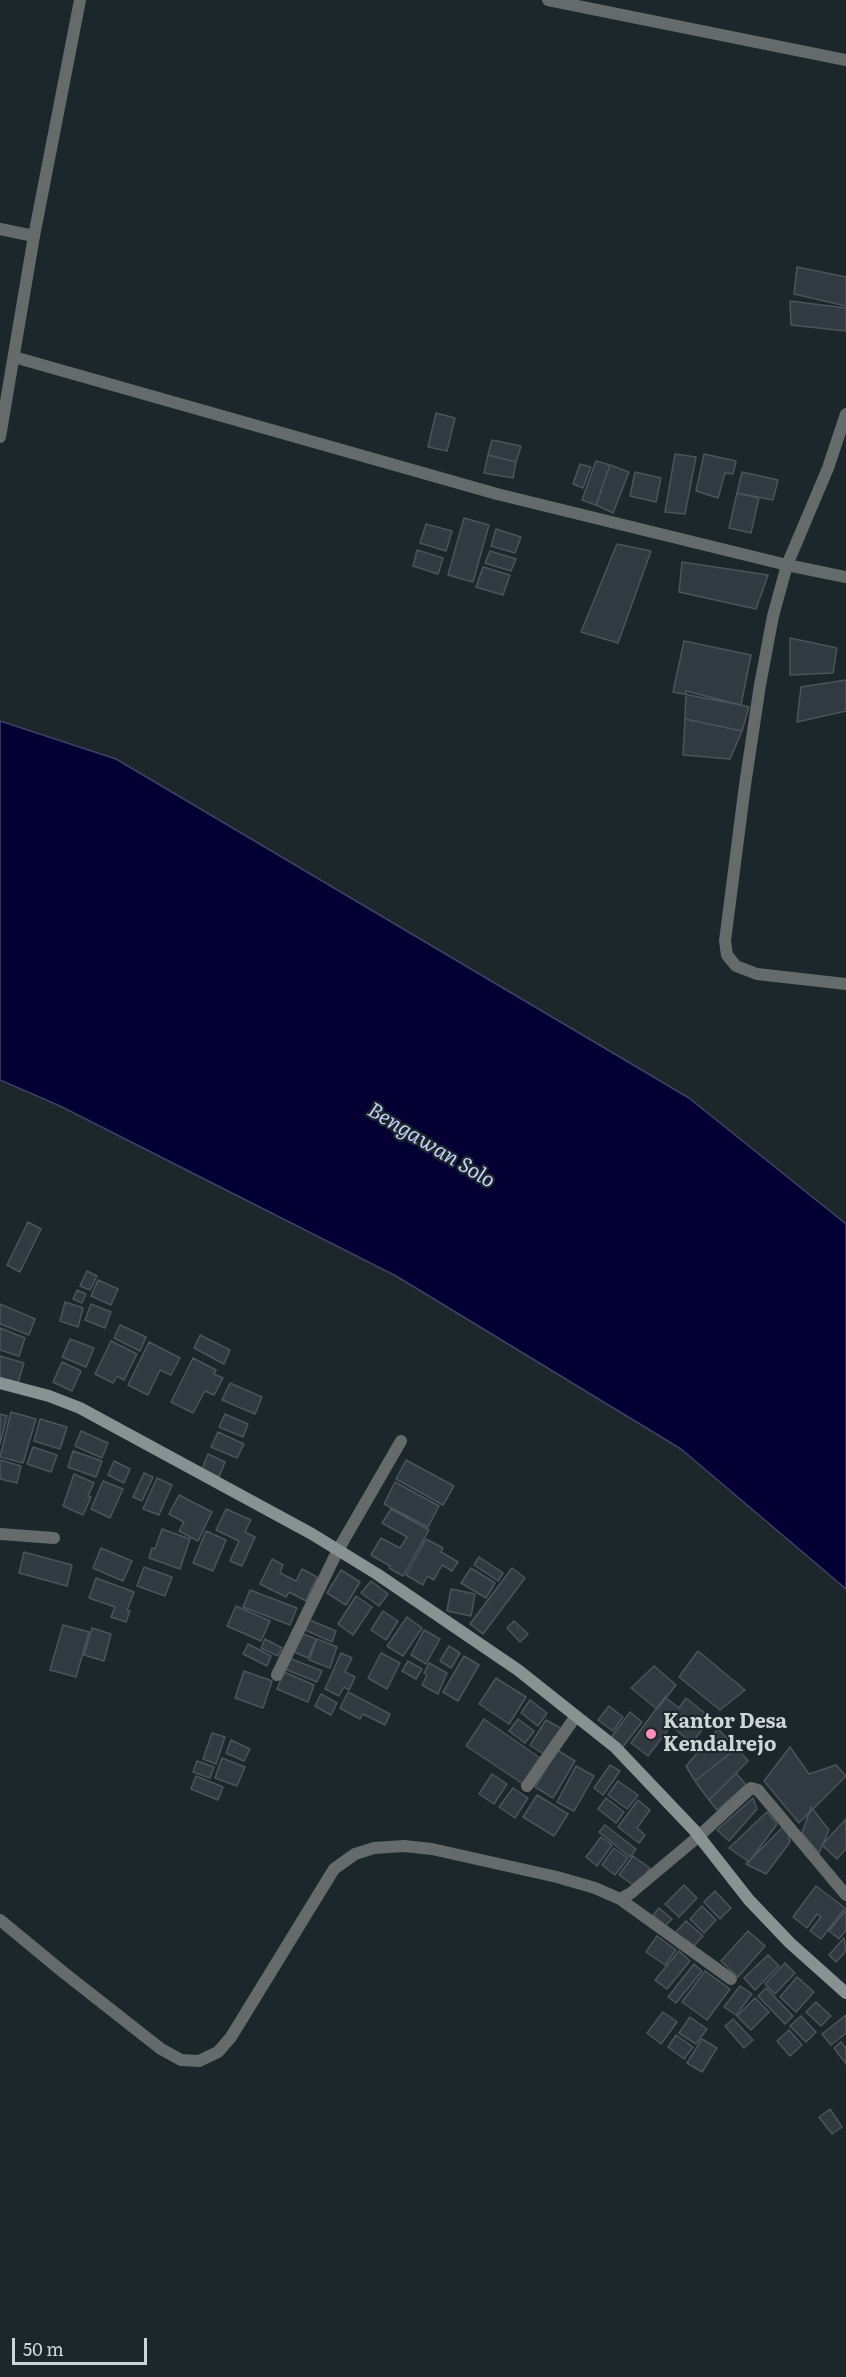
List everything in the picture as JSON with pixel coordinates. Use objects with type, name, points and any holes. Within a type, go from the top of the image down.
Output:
[{"type":"street","points":[[0,437],[34,236],[80,0]]},
{"type":"street","points":[[548,0],[846,60]]},
{"type":"street","points":[[0,229],[34,236]]},
{"type":"street","points":[[14,357],[497,494],[787,565],[846,577]]},
{"type":"street","points":[[846,414],[831,459],[787,565],[773,616],[760,685],[725,941],[727,955],[736,966],[757,974],[846,984]]},
{"type":"street","points":[[0,1383],[49,1396],[80,1408],[338,1550],[518,1670],[615,1747],[699,1836],[749,1900],[790,1943],[846,1993]]},
{"type":"street","points":[[277,1675],[338,1550],[401,1441]]},
{"type":"street","points":[[0,1534],[54,1539]]},
{"type":"street","points":[[527,1786],[576,1716]]},
{"type":"street","points":[[620,1899],[631,1893],[699,1836],[751,1788],[758,1790],[846,1895]]},
{"type":"street","points":[[0,1920],[161,2049],[181,2060],[199,2061],[218,2052],[231,2037],[334,1869],[355,1854],[374,1848],[404,1846],[432,1849],[557,1877],[595,1888],[620,1899],[731,1979]]},
{"type":"water","name":"Bengawan Solo","points":[[0,721],[116,759],[689,1098],[846,1224],[846,1589],[681,1449],[396,1276],[60,1106],[0,1080]]},
{"type":"building","points":[[797,267],[846,277],[846,306],[794,294]]},
{"type":"building","points":[[790,301],[846,308],[846,331],[791,325]]},
{"type":"building","points":[[436,413],[455,418],[447,451],[428,447]]},
{"type":"building","points":[[492,440],[521,446],[516,462],[488,455]]},
{"type":"building","points":[[675,454],[696,457],[685,514],[665,512]]},
{"type":"building","points":[[704,454],[736,461],[733,474],[725,473],[718,498],[696,491]]},
{"type":"building","points":[[488,455],[516,462],[513,478],[484,473]]},
{"type":"building","points":[[596,461],[610,465],[596,505],[582,500]]},
{"type":"building","points":[[580,464],[591,467],[583,488],[573,484]]},
{"type":"building","points":[[610,465],[629,472],[613,513],[596,505]]},
{"type":"building","points":[[635,472],[661,478],[656,502],[630,496]]},
{"type":"building","points":[[742,472],[778,480],[773,500],[737,493]]},
{"type":"building","points":[[737,493],[759,498],[751,533],[729,528]]},
{"type":"building","points":[[464,518],[489,525],[473,582],[448,575]]},
{"type":"building","points":[[426,524],[452,531],[446,551],[420,543]]},
{"type":"building","points":[[496,529],[521,537],[515,553],[491,546]]},
{"type":"building","points":[[617,544],[651,551],[618,643],[581,632]]},
{"type":"building","points":[[417,550],[443,558],[438,574],[413,566]]},
{"type":"building","points":[[490,551],[516,559],[511,571],[485,563]]},
{"type":"building","points":[[682,562],[768,575],[756,609],[679,592]]},
{"type":"building","points":[[483,567],[510,575],[503,595],[476,587]]},
{"type":"building","points":[[790,638],[837,648],[833,673],[790,675]]},
{"type":"building","points":[[684,641],[751,655],[741,705],[673,692]]},
{"type":"building","points":[[846,680],[846,711],[797,722],[801,687]]},
{"type":"building","points":[[686,691],[749,707],[742,731],[685,719]]},
{"type":"building","points":[[685,719],[742,731],[730,759],[683,755]]},
{"type":"building","points":[[28,1222],[41,1229],[20,1272],[7,1265]]},
{"type":"building","points":[[87,1271],[97,1276],[90,1290],[80,1286]]},
{"type":"building","points":[[98,1280],[118,1289],[111,1305],[91,1296]]},
{"type":"building","points":[[77,1290],[86,1294],[82,1303],[73,1299]]},
{"type":"building","points":[[65,1302],[83,1308],[78,1327],[60,1321]]},
{"type":"building","points":[[0,1304],[35,1319],[29,1335],[0,1324]]},
{"type":"building","points":[[91,1304],[111,1312],[105,1328],[85,1320]]},
{"type":"building","points":[[120,1325],[146,1337],[140,1351],[114,1338]]},
{"type":"building","points":[[0,1328],[25,1338],[19,1356],[0,1350]]},
{"type":"building","points":[[200,1335],[230,1350],[224,1364],[194,1348]]},
{"type":"building","points":[[70,1339],[94,1348],[86,1367],[62,1357]]},
{"type":"building","points":[[111,1341],[137,1354],[124,1380],[117,1376],[113,1383],[95,1374]]},
{"type":"building","points":[[149,1342],[180,1358],[171,1375],[160,1370],[148,1395],[128,1385]]},
{"type":"building","points":[[0,1356],[24,1363],[17,1386],[0,1380]]},
{"type":"building","points":[[193,1358],[216,1370],[214,1374],[223,1378],[214,1395],[205,1391],[193,1413],[171,1402]]},
{"type":"building","points":[[62,1362],[81,1371],[72,1391],[53,1382]]},
{"type":"building","points":[[230,1383],[262,1397],[255,1414],[222,1400]]},
{"type":"building","points":[[11,1412],[36,1419],[23,1463],[0,1457]]},
{"type":"building","points":[[0,1414],[7,1416],[0,1444]]},
{"type":"building","points":[[225,1414],[248,1424],[243,1437],[219,1427]]},
{"type":"building","points":[[40,1419],[67,1427],[60,1449],[34,1441]]},
{"type":"building","points":[[81,1431],[108,1443],[102,1458],[75,1446]]},
{"type":"building","points":[[218,1432],[244,1444],[237,1458],[211,1447]]},
{"type":"building","points":[[33,1447],[57,1455],[51,1472],[27,1464]]},
{"type":"building","points":[[73,1451],[102,1461],[96,1477],[68,1467]]},
{"type":"building","points":[[208,1454],[225,1462],[219,1477],[202,1469]]},
{"type":"building","points":[[0,1460],[21,1466],[17,1483],[0,1479]]},
{"type":"building","points":[[406,1460],[454,1486],[443,1505],[396,1479]]},
{"type":"building","points":[[114,1461],[130,1469],[124,1483],[108,1475]]},
{"type":"building","points":[[144,1473],[153,1477],[142,1501],[133,1497]]},
{"type":"building","points":[[74,1474],[94,1483],[83,1515],[63,1506]]},
{"type":"building","points":[[157,1478],[172,1485],[159,1515],[143,1509]]},
{"type":"building","points":[[103,1481],[123,1489],[110,1518],[91,1509]]},
{"type":"building","points":[[395,1482],[439,1506],[428,1527],[384,1504]]},
{"type":"building","points":[[179,1495],[212,1512],[198,1541],[179,1531],[184,1522],[169,1514]]},
{"type":"building","points":[[226,1509],[251,1520],[245,1532],[255,1537],[242,1566],[230,1561],[239,1541],[216,1530]]},
{"type":"building","points":[[391,1509],[429,1530],[403,1576],[371,1555],[381,1538],[400,1548],[407,1537],[382,1523]]},
{"type":"building","points":[[162,1529],[190,1539],[180,1569],[149,1558]]},
{"type":"building","points":[[206,1531],[226,1540],[213,1571],[193,1563]]},
{"type":"building","points":[[426,1539],[443,1548],[441,1552],[458,1562],[452,1571],[442,1565],[434,1580],[427,1576],[423,1585],[406,1575]]},
{"type":"building","points":[[101,1548],[132,1561],[123,1581],[93,1568]]},
{"type":"building","points":[[24,1552],[72,1565],[67,1586],[19,1573]]},
{"type":"building","points":[[479,1557],[503,1573],[498,1581],[474,1565]]},
{"type":"building","points":[[272,1559],[283,1565],[280,1573],[296,1581],[302,1569],[317,1577],[306,1601],[289,1592],[286,1597],[260,1584]]},
{"type":"building","points":[[144,1567],[172,1577],[165,1596],[137,1586]]},
{"type":"building","points":[[471,1568],[495,1583],[486,1598],[461,1583]]},
{"type":"building","points":[[512,1568],[525,1578],[483,1634],[470,1624]]},
{"type":"building","points":[[341,1570],[360,1582],[346,1605],[327,1593]]},
{"type":"building","points":[[96,1578],[134,1592],[127,1610],[130,1611],[126,1622],[111,1617],[115,1607],[89,1598]]},
{"type":"building","points":[[371,1581],[388,1594],[379,1606],[361,1593]]},
{"type":"building","points":[[451,1589],[475,1594],[471,1616],[447,1611]]},
{"type":"building","points":[[250,1590],[297,1608],[290,1625],[243,1607]]},
{"type":"building","points":[[356,1596],[372,1607],[353,1635],[338,1624]]},
{"type":"building","points":[[236,1606],[270,1621],[261,1641],[227,1626]]},
{"type":"building","points":[[383,1611],[398,1621],[386,1640],[371,1630]]},
{"type":"building","points":[[407,1617],[422,1628],[403,1656],[387,1646]]},
{"type":"building","points":[[307,1619],[336,1631],[332,1642],[303,1629]]},
{"type":"building","points":[[514,1621],[528,1634],[520,1642],[507,1628]]},
{"type":"building","points":[[63,1625],[89,1632],[76,1677],[50,1670]]},
{"type":"building","points":[[92,1628],[111,1634],[104,1661],[84,1655]]},
{"type":"building","points":[[424,1630],[440,1639],[426,1664],[411,1655]]},
{"type":"building","points":[[301,1633],[316,1639],[308,1658],[294,1652]]},
{"type":"building","points":[[265,1639],[282,1648],[278,1656],[261,1648]]},
{"type":"building","points":[[317,1639],[337,1647],[330,1668],[309,1660]]},
{"type":"building","points":[[248,1644],[271,1656],[267,1666],[243,1654]]},
{"type":"building","points":[[449,1646],[460,1653],[451,1668],[440,1661]]},
{"type":"building","points":[[698,1651],[745,1690],[720,1710],[679,1677]]},
{"type":"building","points":[[341,1653],[352,1658],[345,1672],[355,1677],[349,1690],[344,1687],[339,1696],[325,1689]]},
{"type":"building","points":[[381,1653],[400,1663],[387,1689],[368,1678]]},
{"type":"building","points":[[464,1656],[479,1665],[458,1701],[443,1692]]},
{"type":"building","points":[[289,1658],[322,1671],[317,1682],[285,1669]]},
{"type":"building","points":[[408,1661],[422,1669],[416,1679],[402,1671]]},
{"type":"building","points":[[429,1663],[447,1673],[438,1694],[422,1685]]},
{"type":"building","points":[[654,1666],[676,1685],[657,1709],[631,1688]]},
{"type":"building","points":[[244,1671],[272,1681],[263,1708],[235,1698]]},
{"type":"building","points":[[284,1672],[314,1685],[308,1702],[277,1689]]},
{"type":"building","points":[[496,1678],[526,1697],[509,1724],[479,1704]]},
{"type":"building","points":[[348,1692],[390,1714],[385,1725],[363,1714],[360,1719],[340,1708]]},
{"type":"building","points":[[321,1694],[337,1703],[331,1715],[315,1706]]},
{"type":"building","name":"Kantor Desa Kendalrejo","points":[[665,1697],[679,1708],[686,1698],[711,1718],[692,1743],[671,1726],[648,1756],[631,1743]]},
{"type":"building","points":[[530,1700],[547,1713],[538,1726],[521,1713]]},
{"type":"building","points":[[609,1706],[623,1717],[613,1731],[598,1720]]},
{"type":"building","points":[[630,1712],[642,1722],[622,1748],[610,1739]]},
{"type":"building","points":[[484,1719],[540,1758],[523,1784],[466,1746]]},
{"type":"building","points":[[518,1719],[534,1731],[525,1743],[509,1731]]},
{"type":"building","points":[[546,1720],[562,1729],[545,1755],[530,1745]]},
{"type":"building","points":[[718,1729],[737,1748],[695,1781],[686,1766]]},
{"type":"building","points":[[212,1733],[225,1737],[216,1764],[203,1759]]},
{"type":"building","points":[[231,1740],[250,1749],[244,1761],[226,1753]]},
{"type":"building","points":[[790,1747],[809,1774],[836,1765],[846,1776],[799,1823],[764,1781]]},
{"type":"building","points":[[737,1748],[748,1761],[709,1800],[695,1781]]},
{"type":"building","points":[[557,1750],[575,1761],[553,1798],[535,1787]]},
{"type":"building","points":[[222,1758],[245,1767],[237,1786],[215,1778]]},
{"type":"building","points":[[197,1761],[214,1767],[210,1778],[193,1772]]},
{"type":"building","points":[[610,1765],[620,1771],[603,1795],[594,1788]]},
{"type":"building","points":[[576,1766],[594,1776],[574,1811],[557,1802]]},
{"type":"building","points":[[736,1773],[746,1785],[717,1810],[709,1800]]},
{"type":"building","points":[[492,1774],[507,1784],[494,1804],[479,1794]]},
{"type":"building","points":[[196,1776],[223,1787],[218,1800],[191,1789]]},
{"type":"building","points":[[618,1781],[638,1795],[627,1809],[608,1795]]},
{"type":"building","points":[[513,1788],[528,1798],[515,1818],[499,1807]]},
{"type":"building","points":[[537,1795],[568,1814],[554,1836],[523,1817]]},
{"type":"building","points":[[606,1798],[624,1812],[616,1823],[598,1809]]},
{"type":"building","points":[[753,1798],[757,1809],[729,1841],[717,1830]]},
{"type":"building","points":[[638,1800],[650,1810],[637,1828],[645,1835],[639,1843],[618,1827]]},
{"type":"building","points":[[811,1807],[829,1830],[819,1853],[802,1833]]},
{"type":"building","points":[[767,1812],[777,1824],[749,1862],[729,1848]]},
{"type":"building","points":[[846,1819],[846,1849],[837,1859],[822,1845]]},
{"type":"building","points":[[786,1824],[790,1842],[766,1874],[746,1864]]},
{"type":"building","points":[[605,1825],[636,1849],[630,1857],[599,1832]]},
{"type":"building","points":[[601,1837],[612,1845],[597,1866],[586,1857]]},
{"type":"building","points":[[614,1848],[628,1858],[615,1875],[602,1865]]},
{"type":"building","points":[[633,1856],[650,1868],[636,1887],[619,1875]]},
{"type":"building","points":[[684,1885],[697,1898],[679,1917],[665,1904]]},
{"type":"building","points":[[816,1886],[845,1908],[821,1939],[810,1931],[821,1917],[817,1914],[807,1928],[793,1917]]},
{"type":"building","points":[[715,1891],[731,1908],[720,1919],[704,1902]]},
{"type":"building","points":[[702,1906],[716,1920],[704,1933],[690,1919]]},
{"type":"building","points":[[659,1908],[672,1919],[665,1926],[653,1915]]},
{"type":"building","points":[[846,1910],[846,1930],[839,1939],[829,1931]]},
{"type":"building","points":[[686,1921],[703,1936],[692,1948],[675,1933]]},
{"type":"building","points":[[748,1931],[765,1946],[738,1977],[721,1961]]},
{"type":"building","points":[[657,1936],[676,1950],[665,1965],[646,1952]]},
{"type":"building","points":[[844,1938],[846,1951],[836,1962],[829,1955]]},
{"type":"building","points":[[679,1951],[690,1961],[667,1989],[655,1980]]},
{"type":"building","points":[[768,1955],[779,1966],[755,1990],[744,1978]]},
{"type":"building","points":[[785,1963],[795,1973],[775,1994],[765,1984]]},
{"type":"building","points":[[694,1964],[702,1971],[676,2003],[668,1997]]},
{"type":"building","points":[[705,1971],[730,1989],[707,2020],[682,2002]]},
{"type":"building","points":[[797,1977],[814,1992],[796,2012],[780,1997]]},
{"type":"building","points":[[740,1986],[752,1994],[736,2015],[724,2007]]},
{"type":"building","points":[[766,1988],[793,2016],[785,2024],[758,1996]]},
{"type":"building","points":[[755,1998],[769,2012],[751,2030],[737,2016]]},
{"type":"building","points":[[816,2002],[831,2016],[821,2026],[806,2012]]},
{"type":"building","points":[[663,2012],[677,2022],[661,2044],[647,2033]]},
{"type":"building","points":[[846,2015],[846,2033],[831,2045],[822,2034]]},
{"type":"building","points":[[801,2016],[816,2032],[806,2042],[790,2026]]},
{"type":"building","points":[[690,2017],[707,2029],[696,2044],[679,2033]]},
{"type":"building","points":[[733,2019],[753,2040],[744,2048],[725,2026]]},
{"type":"building","points":[[789,2030],[802,2045],[790,2056],[777,2041]]},
{"type":"building","points":[[676,2035],[693,2047],[684,2059],[668,2047]]},
{"type":"building","points":[[702,2039],[717,2048],[702,2072],[687,2063]]},
{"type":"building","points":[[841,2042],[846,2048],[846,2064],[834,2048]]},
{"type":"building","points":[[830,2109],[842,2127],[832,2134],[819,2117]]},
{"type":"place","name":"Kantor Desa Kendalrejo","points":[[651,1734]]}]
